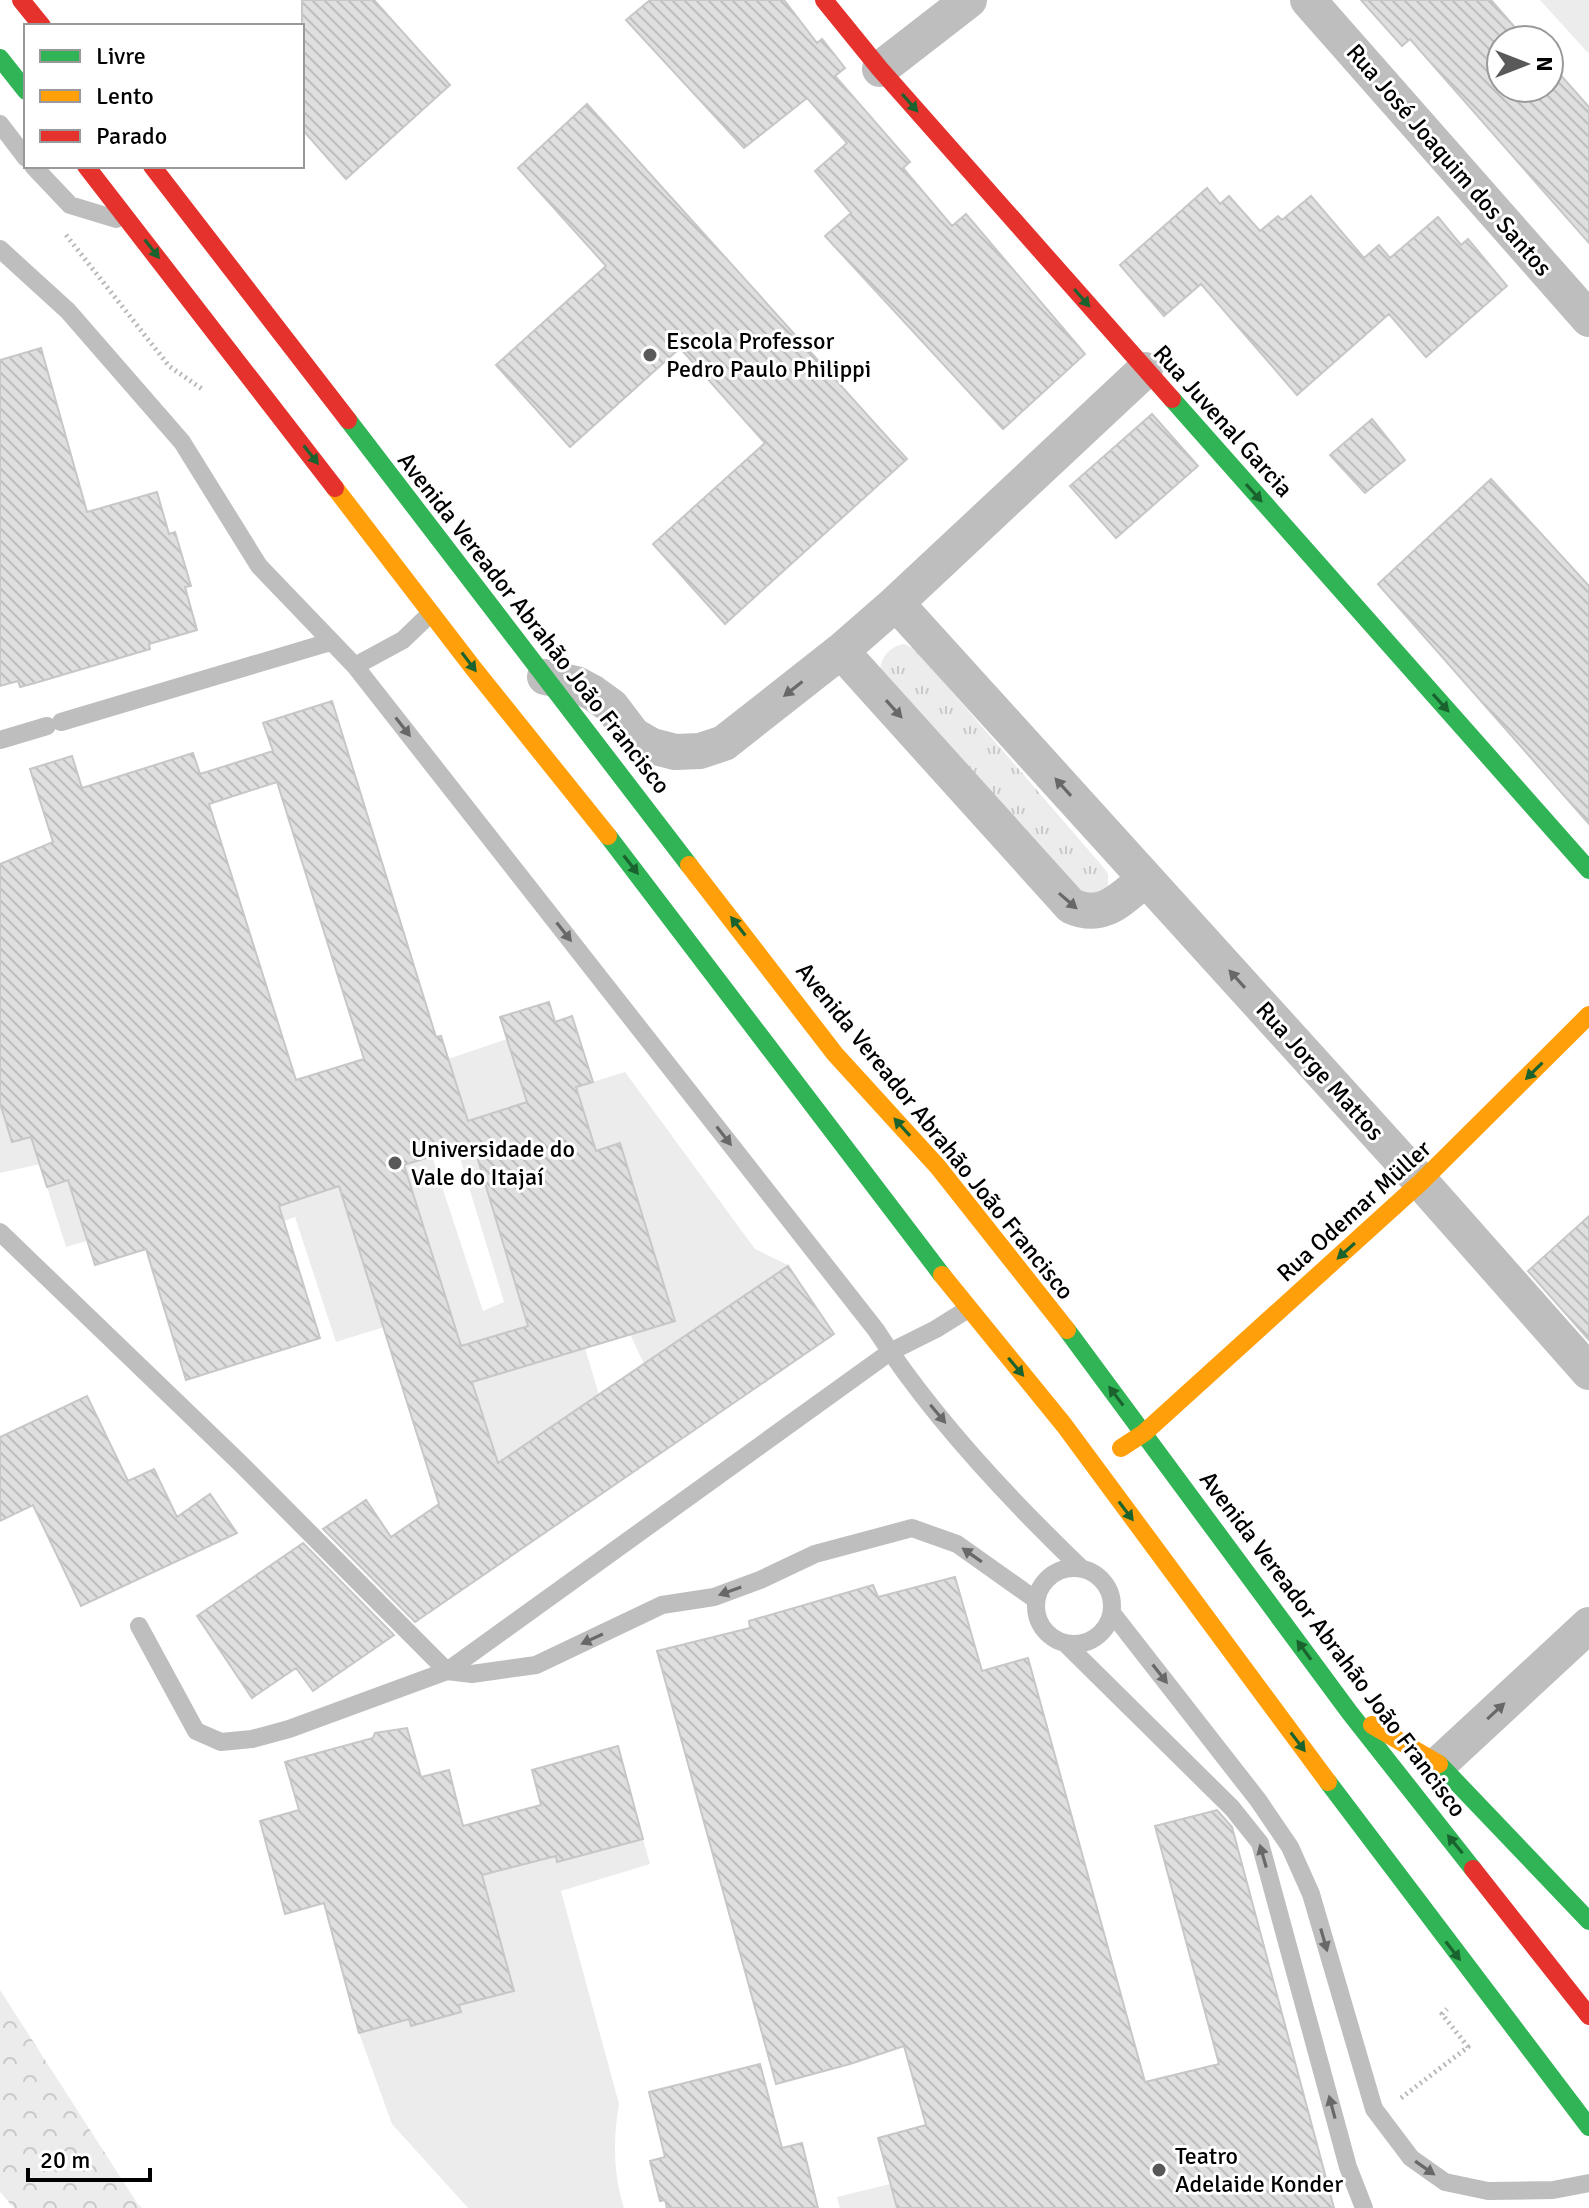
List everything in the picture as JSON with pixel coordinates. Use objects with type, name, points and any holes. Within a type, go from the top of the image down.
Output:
[{"type":"main road","points":[[21,0],[40,24]]},
{"type":"main road","name":"Rua Juvenal Garcia","points":[[824,0],[880,69],[1589,870]]},
{"type":"main road","points":[[0,58],[24,88]]},
{"type":"main road","points":[[88,168],[627,859],[968,1309],[1064,1425],[1436,1928],[1589,2127]]},
{"type":"main road","name":"Avenida Vereador Abrahão João Francisco","points":[[154,168],[835,1054],[938,1167],[1032,1283],[1350,1713],[1589,2016]]},
{"type":"main road","name":"Rua Odemar Müller","points":[[1093,1466],[1144,1433],[1421,1182],[1589,1015]]},
{"type":"main road","points":[[1350,1713],[1439,1764],[1589,1921]]},
{"type":"street","points":[[880,69],[969,0]]},
{"type":"street","name":"Rua José Joaquim dos Santos","points":[[1308,0],[1589,319]]},
{"type":"street","points":[[545,677],[576,684],[593,693],[611,706],[633,735],[652,746],[675,752],[700,751],[724,743],[841,651],[896,603],[1145,370]]},
{"type":"street","name":"Rua Jorge Mattos","points":[[896,603],[1589,1372]]},
{"type":"street","points":[[841,651],[1071,906],[1086,913],[1104,911],[1146,879]]},
{"type":"street","points":[[1439,1764],[1589,1625]]},
{"type":"lane","points":[[0,124],[24,155]]},
{"type":"lane","points":[[35,168],[70,205],[133,224]]},
{"type":"lane","points":[[0,249],[68,311],[182,442],[259,566],[355,666],[866,1317],[934,1410],[1047,1536],[1081,1568],[1094,1574],[1105,1585],[1111,1598],[1112,1613],[1106,1627],[1095,1638],[1082,1644],[1067,1645]]},
{"type":"lane","points":[[355,666],[403,640],[432,612]]},
{"type":"lane","points":[[0,740],[330,642]]},
{"type":"lane","points":[[0,1232],[240,1463],[447,1671],[472,1674],[536,1665],[662,1605],[714,1597],[815,1554],[912,1528],[957,1544],[1036,1600]]},
{"type":"lane","points":[[139,1626],[196,1731],[221,1742],[252,1739],[289,1729],[447,1671],[890,1352],[968,1309]]},
{"type":"lane","points":[[1081,1568],[1066,1569],[1051,1575],[1041,1586],[1036,1600],[1036,1615],[1042,1628],[1067,1645],[1232,1808],[1260,1843],[1348,2167],[1364,2208]]},
{"type":"lane","points":[[1112,1613],[1258,1800],[1290,1847],[1311,1894],[1374,2109],[1411,2158],[1445,2182],[1488,2191],[1553,2190],[1589,2183]]},
{"type":"path","points":[[1374,2109],[1395,2102],[1468,2047],[1442,2014],[1453,2002]]},
{"type":"green space","points":[[1540,0],[1589,0],[1589,54],[1565,24]]},
{"type":"green space","points":[[904,644],[915,649],[1104,868],[1108,874],[1108,889],[1082,902],[880,671],[887,653]]},
{"type":"green space","points":[[507,1039],[527,1102],[468,1121],[448,1059]]},
{"type":"green space","points":[[625,1072],[755,1249],[788,1265],[644,1364],[629,1332],[620,1144],[572,1158],[576,1087]]},
{"type":"green space","points":[[0,1103],[12,1142],[52,1130],[40,1164],[0,1173]]},
{"type":"green space","points":[[474,1142],[528,1326],[461,1346],[404,1165],[432,1156],[483,1311],[504,1302],[457,1148]]},
{"type":"green space","points":[[68,1180],[87,1241],[66,1247],[47,1187]]},
{"type":"green space","points":[[346,1184],[384,1327],[336,1342],[295,1217],[284,1221],[279,1206]]},
{"type":"green space","points":[[585,1348],[599,1395],[489,1470],[490,1437],[466,1360],[509,1371]]},
{"type":"green space","points":[[643,1839],[650,1864],[561,1891],[619,2104],[615,2156],[624,2208],[468,2208],[392,2124],[359,2033],[409,2019],[411,2026],[461,2012],[459,2005],[514,1991],[482,1875],[556,1856],[557,1862]]},
{"type":"green space","points":[[0,1990],[142,2208],[14,2208],[0,2192]]},
{"type":"green space","points":[[890,2184],[897,2208],[840,2208],[837,2197]]},
{"type":"building","points":[[302,0],[374,0],[450,85],[346,179],[304,131]]},
{"type":"building","points":[[650,0],[784,0],[817,43],[822,39],[845,68],[835,76],[910,162],[903,168],[952,226],[966,214],[1085,354],[1003,429],[825,236],[851,213],[815,171],[847,143],[807,98],[744,148],[626,20]]},
{"type":"building","points":[[1361,0],[1491,0],[1512,24],[1485,24],[1485,104],[1565,104],[1565,80],[1589,107],[1589,243],[1410,39],[1402,46]]},
{"type":"building","points":[[587,104],[907,459],[725,624],[653,544],[765,443],[680,348],[570,447],[496,365],[606,266],[518,168]]},
{"type":"building","points":[[1207,188],[1220,204],[1229,196],[1260,231],[1278,216],[1282,220],[1311,196],[1364,258],[1379,245],[1390,258],[1438,217],[1461,245],[1468,239],[1507,286],[1426,357],[1389,314],[1297,395],[1201,284],[1164,316],[1120,265]]},
{"type":"building","points":[[41,348],[87,512],[157,492],[169,534],[175,532],[191,586],[185,587],[197,630],[149,644],[150,649],[35,683],[20,687],[18,681],[0,686],[0,360]]},
{"type":"building","points":[[1152,414],[1198,466],[1116,538],[1070,486]]},
{"type":"building","points":[[1372,419],[1405,460],[1365,493],[1330,455]]},
{"type":"building","points":[[1491,479],[1589,586],[1589,824],[1378,584]]},
{"type":"building","points":[[332,701],[436,1037],[441,1036],[468,1121],[527,1102],[500,1017],[549,1002],[555,1022],[572,1016],[593,1082],[576,1087],[596,1151],[620,1143],[675,1321],[472,1382],[498,1463],[788,1266],[834,1334],[415,1622],[323,1529],[366,1500],[391,1537],[439,1504],[339,1186],[279,1206],[320,1338],[186,1380],[146,1249],[95,1265],[68,1180],[47,1187],[31,1137],[12,1142],[0,1103],[0,864],[53,842],[30,769],[72,756],[82,788],[193,753],[200,774],[273,751],[263,723]],"holes":[[[277,782],[364,1059],[296,1080],[209,804]],[[473,1143],[528,1326],[461,1346],[404,1165]]]},
{"type":"building","points":[[1589,1216],[1589,1340],[1528,1271]]},
{"type":"building","points":[[87,1396],[128,1481],[154,1469],[177,1517],[210,1494],[237,1533],[81,1606],[33,1505],[0,1521],[0,1437]]},
{"type":"building","points":[[303,1543],[394,1635],[313,1691],[296,1668],[252,1698],[197,1616]]},
{"type":"building","points":[[955,1577],[982,1671],[1028,1658],[1145,2082],[1219,2064],[1155,1826],[1217,1810],[1232,1827],[1334,2208],[897,2208],[878,2138],[926,2125],[904,2046],[776,2084],[657,1651],[750,1628],[749,1621],[873,1585],[878,1597]]},
{"type":"building","points":[[407,1728],[421,1777],[449,1770],[463,1826],[541,1805],[532,1770],[618,1746],[643,1839],[557,1862],[556,1856],[482,1875],[514,1991],[459,2005],[461,2012],[411,2026],[409,2019],[359,2033],[324,1903],[285,1914],[260,1821],[299,1810],[285,1762],[373,1738],[375,1733]]},
{"type":"building","points":[[760,2064],[782,2148],[802,2143],[818,2208],[667,2208],[665,2200],[660,2201],[650,2161],[665,2157],[649,2092]]},
{"type":"traffic: fast","points":[[0,58],[24,88]]},
{"type":"traffic: fast","points":[[1172,399],[1589,870]]},
{"type":"traffic: fast","points":[[348,420],[689,865]]},
{"type":"traffic: fast","points":[[608,836],[942,1275]]},
{"type":"traffic: fast","points":[[1067,1330],[1350,1713],[1473,1869]]},
{"type":"traffic: fast","points":[[1439,1764],[1589,1921]]},
{"type":"traffic: fast","points":[[1328,1782],[1589,2127]]},
{"type":"traffic: slow","points":[[335,488],[608,836]]},
{"type":"traffic: slow","points":[[689,865],[835,1054],[938,1167],[1067,1330]]},
{"type":"traffic: slow","points":[[1121,1448],[1144,1433],[1421,1182],[1589,1015]]},
{"type":"traffic: slow","points":[[942,1275],[1064,1425],[1328,1782]]},
{"type":"traffic: slow","points":[[1372,1725],[1439,1764]]},
{"type":"traffic: jam","points":[[21,0],[40,24]]},
{"type":"traffic: jam","points":[[824,0],[880,69],[1172,399]]},
{"type":"traffic: jam","points":[[88,168],[335,488]]},
{"type":"traffic: jam","points":[[154,168],[348,420]]},
{"type":"traffic: jam","points":[[1473,1869],[1589,2016]]},
{"type":"place","name":"Escola Professor Pedro Paulo Philippi","points":[[650,355]]},
{"type":"place","name":"Universidade do Vale do Itajaí","points":[[395,1163]]},
{"type":"place","name":"Teatro Adelaide Konder","points":[[1159,2170]]}]
